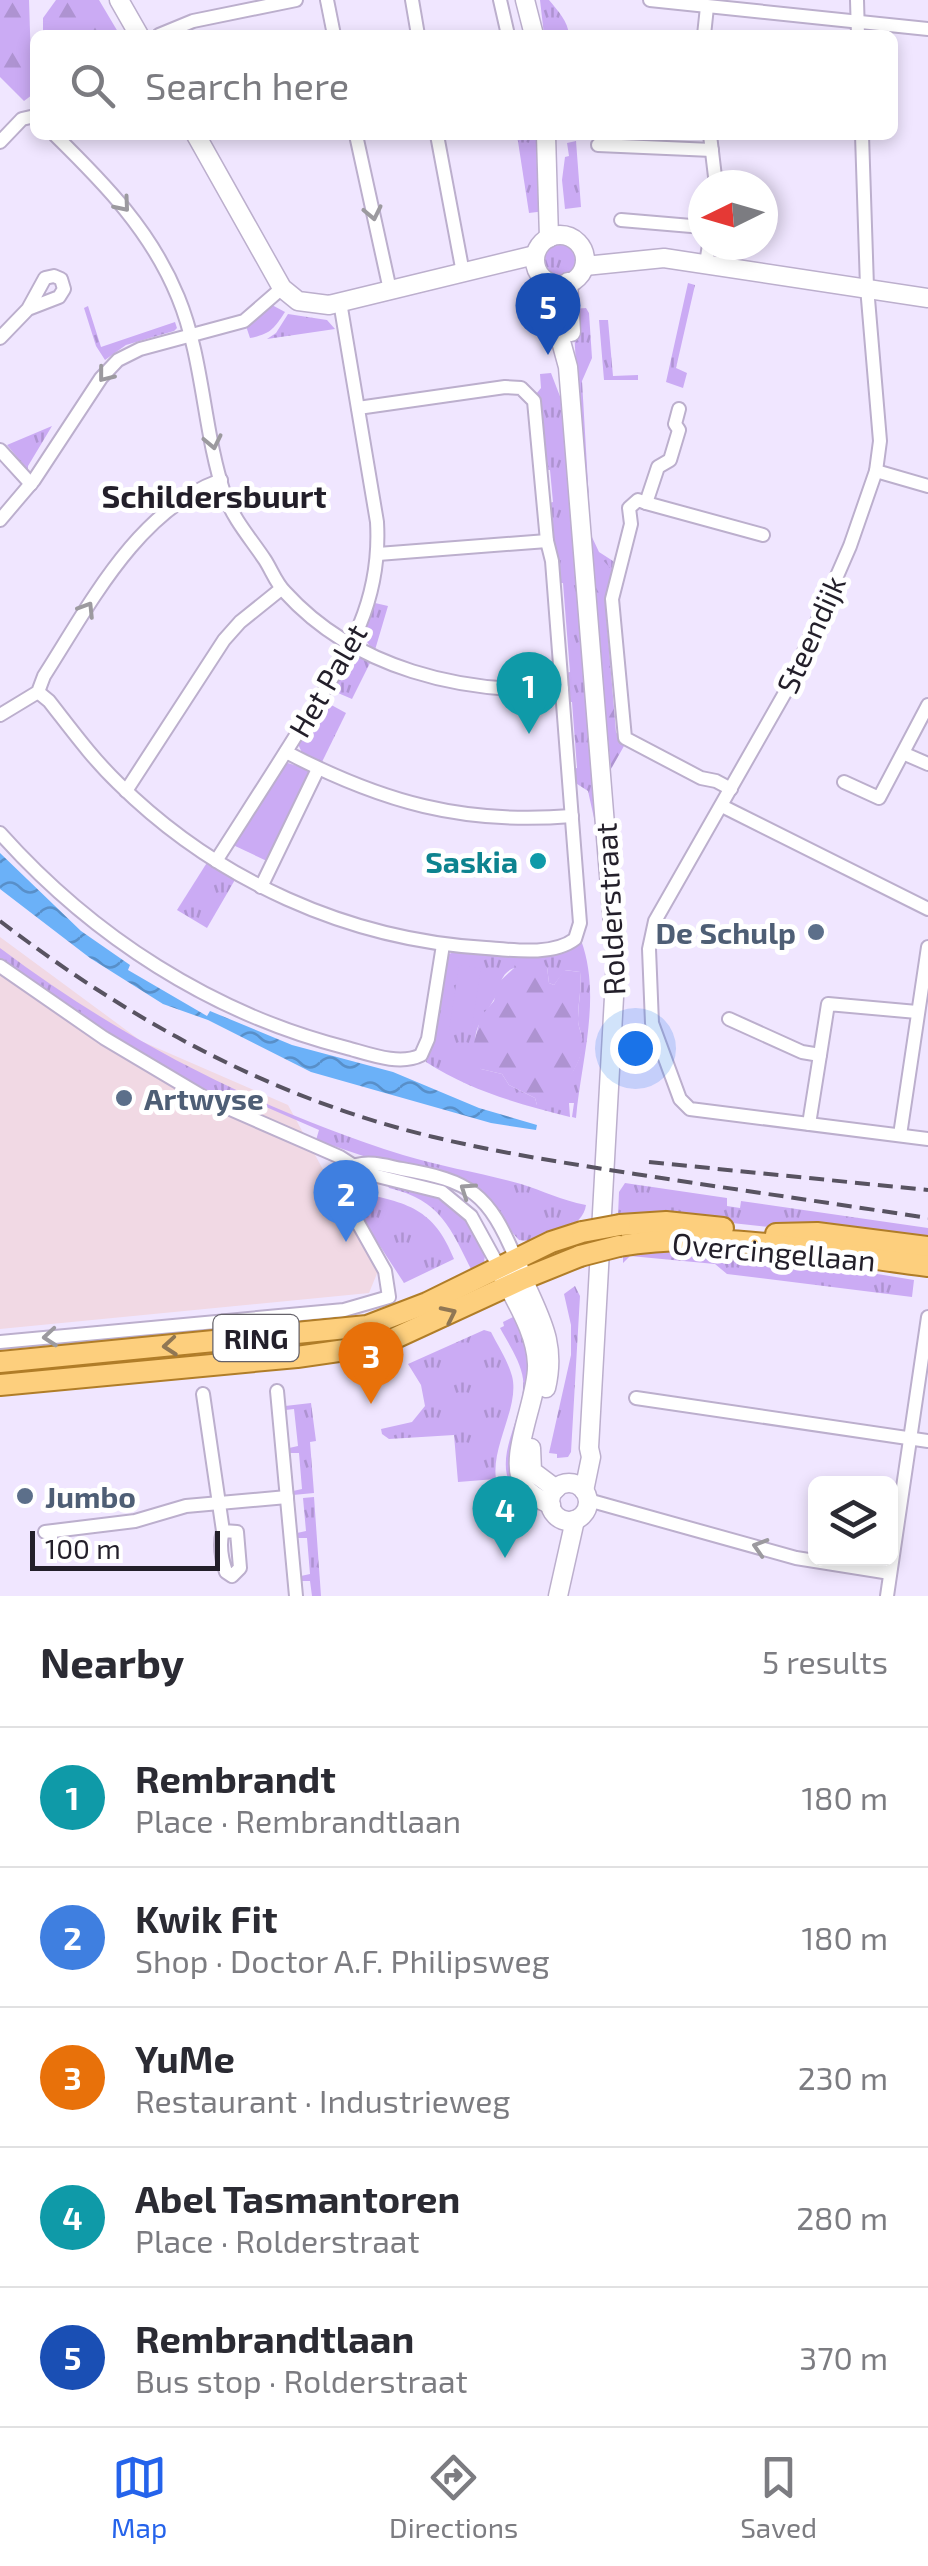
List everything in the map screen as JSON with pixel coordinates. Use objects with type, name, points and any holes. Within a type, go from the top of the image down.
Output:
[{"type":"main road","points":[[119,0],[136,30]]},
{"type":"main road","points":[[525,0],[534,30]]},
{"type":"main road","points":[[536,30],[537,0]]},
{"type":"main road","points":[[199,140],[282,288],[306,304],[340,302],[472,272],[490,264],[575,280],[583,258]]},
{"type":"main road","points":[[548,140],[557,237],[549,274]]},
{"type":"main road","points":[[557,237],[583,258],[688,256]]},
{"type":"main road","points":[[737,260],[928,298]]},
{"type":"main road","name":"Rolderstraat","points":[[549,274],[568,367],[616,961],[588,1451],[591,1457],[573,1501],[558,1596]]},
{"type":"main road","name":"Overcingellaan","points":[[512,1272],[582,1232],[774,1240],[928,1256]]},
{"type":"main road","points":[[928,1247],[817,1234],[774,1240],[787,1257],[928,1277]]},
{"type":"main road","name":"Overcingellaan","points":[[512,1272],[580,1256],[620,1235]]},
{"type":"main road","name":"Overcingellaan","points":[[774,1240],[928,1266]]},
{"type":"main road","points":[[512,1272],[533,1338],[538,1370],[518,1472],[528,1491],[573,1501]]},
{"type":"main road","name":"RING","points":[[0,1362],[345,1330],[410,1311],[512,1272]]},
{"type":"main road","name":"RING","points":[[0,1385],[297,1357],[380,1345],[512,1272]]},
{"type":"street","points":[[172,30],[296,0]]},
{"type":"street","points":[[327,0],[333,30]]},
{"type":"street","points":[[412,0],[417,30]]},
{"type":"street","points":[[500,0],[507,30]]},
{"type":"street","points":[[650,0],[858,28],[928,29]]},
{"type":"street","points":[[856,0],[858,28]]},
{"type":"street","points":[[705,30],[707,7]]},
{"type":"street","points":[[0,142],[22,119],[30,117]]},
{"type":"street","points":[[60,140],[132,215],[168,276],[190,336],[221,480],[233,514],[281,589],[313,618],[396,666],[450,683],[490,690],[562,690]]},
{"type":"street","points":[[357,140],[390,290]]},
{"type":"street","points":[[438,140],[472,272]]},
{"type":"street","points":[[711,140],[714,170]]},
{"type":"street","name":"Steendijk","points":[[809,1124],[693,1109],[682,1102],[652,1024],[650,939],[655,921],[790,684],[850,546],[876,471],[880,441],[867,287],[862,140]]},
{"type":"street","points":[[598,145],[712,150]]},
{"type":"street","points":[[620,220],[688,226]]},
{"type":"street","points":[[0,520],[31,484],[110,366],[131,352],[244,321],[282,288]]},
{"type":"street","name":"Het Palet","points":[[216,861],[353,644],[370,598],[378,554],[377,522],[340,302]]},
{"type":"street","points":[[0,338],[28,309]]},
{"type":"street","points":[[38,692],[126,791],[168,827],[261,887],[344,922],[443,945],[538,949],[564,946],[575,940],[580,923],[552,561],[536,410],[526,391],[505,387],[358,408]]},
{"type":"street","points":[[646,503],[658,467],[670,460],[679,430],[675,424],[678,409]]},
{"type":"street","points":[[0,450],[31,484]]},
{"type":"street","points":[[876,471],[928,486]]},
{"type":"street","points":[[0,716],[38,692],[44,676],[125,552],[170,511],[221,480]]},
{"type":"street","points":[[731,789],[701,778],[625,738],[612,599],[631,524],[629,508],[638,500],[762,535]]},
{"type":"street","points":[[378,554],[547,541]]},
{"type":"street","points":[[126,791],[224,640],[281,589]]},
{"type":"street","points":[[844,782],[879,798],[928,706]]},
{"type":"street","points":[[286,752],[360,788],[426,808],[500,818],[572,816]]},
{"type":"street","points":[[905,754],[928,764]]},
{"type":"street","name":"Het Palet","points":[[261,887],[318,768]]},
{"type":"street","points":[[722,806],[928,909]]},
{"type":"street","points":[[0,833],[68,901],[155,965],[253,1017],[364,1052],[402,1060],[421,1054],[428,1039],[443,945]]},
{"type":"street","points":[[900,1135],[928,947]]},
{"type":"street","points":[[0,966],[104,1038],[205,1098],[356,1164],[374,1176],[424,1185],[448,1196],[472,1216],[512,1272]]},
{"type":"street","points":[[916,1012],[828,1004],[809,1124],[928,1138]]},
{"type":"street","points":[[729,1019],[802,1052],[820,1056]]},
{"type":"street","points":[[0,1342],[344,1310],[389,1298],[386,1271],[349,1207],[356,1164]]},
{"type":"street","points":[[887,1596],[928,1317]]},
{"type":"street","points":[[277,1391],[296,1596]]},
{"type":"street","points":[[203,1394],[223,1532]]},
{"type":"street","points":[[636,1398],[928,1442]]},
{"type":"street","points":[[46,1532],[135,1521],[186,1506],[287,1497]]},
{"type":"street","points":[[573,1501],[796,1558],[890,1573]]},
{"type":"shaded area","points":[[0,937],[141,1041],[288,1105],[378,1271],[369,1293],[0,1329]]},
{"type":"green space","points":[[0,0],[29,0],[30,96],[24,101],[0,77]]},
{"type":"green space","points":[[56,0],[99,0],[117,30],[43,30],[43,18]]},
{"type":"green space","points":[[540,0],[549,0],[568,30],[543,30]]},
{"type":"green space","points":[[518,140],[539,140],[545,211],[529,213]]},
{"type":"green space","points":[[576,141],[581,207],[565,209],[562,180],[565,157],[569,156],[567,143]]},
{"type":"green space","points":[[560,245],[574,254],[575,260],[566,274],[560,275],[546,266],[545,260],[554,246]]},
{"type":"green space","points":[[688,283],[695,285],[676,368],[687,373],[683,388],[666,382]]},
{"type":"green space","points":[[272,305],[285,312],[278,323],[262,335],[250,338],[246,326]]},
{"type":"green space","points":[[88,306],[101,347],[175,322],[177,328],[126,345],[105,360],[96,346],[84,308]]},
{"type":"green space","points":[[586,308],[592,358],[582,381],[591,535],[599,552],[613,561],[612,576],[590,566],[573,309]]},
{"type":"green space","points":[[288,314],[327,320],[335,329],[267,339],[276,333]]},
{"type":"green space","points":[[599,320],[608,320],[613,376],[638,375],[638,380],[604,380]]},
{"type":"green space","points":[[551,373],[561,399],[598,836],[588,791],[574,782],[573,769],[577,768],[572,702],[568,702],[566,673],[570,672],[563,583],[559,583],[549,503],[553,502],[550,470],[546,470],[542,411],[536,394],[541,388],[540,374]]},
{"type":"green space","points":[[52,426],[28,466],[28,471],[35,471],[27,475],[7,445]]},
{"type":"green space","points":[[600,557],[612,570],[606,613],[616,732],[624,746],[611,769],[590,566]]},
{"type":"green space","points":[[375,603],[388,606],[375,650],[365,634]]},
{"type":"green space","points":[[364,656],[372,659],[352,699],[331,690],[348,664]]},
{"type":"green space","points":[[324,701],[346,713],[321,764],[303,755],[298,744]]},
{"type":"green space","points":[[288,763],[313,771],[269,862],[233,845]]},
{"type":"green space","points":[[208,861],[236,878],[207,928],[177,910]]},
{"type":"green space","points":[[581,940],[590,984],[576,1118],[572,1117],[574,1103],[569,1103],[570,1117],[532,1107],[478,1089],[426,1062],[449,954],[562,952]],"holes":[[[547,967],[549,983],[554,985],[565,970],[580,972],[578,1020],[582,1043],[578,1062],[567,1079],[537,1105],[535,1098],[509,1085],[502,1074],[481,1069],[475,1039],[478,1026],[509,971]]]},
{"type":"green space","points":[[0,948],[94,1013],[244,1094],[403,1155],[521,1184],[586,1205],[583,1214],[560,1233],[539,1240],[519,1240],[465,1181],[437,1170],[378,1161],[316,1140],[319,1130],[227,1090],[222,1099],[53,997],[0,959]]},
{"type":"green space","points":[[534,956],[547,967],[549,983],[554,985],[564,970],[580,972],[578,1019],[582,1051],[569,1078],[543,1107],[537,1105],[535,1098],[509,1085],[502,1074],[476,1065],[474,1043],[481,1016],[494,1001],[498,983],[516,961]]},
{"type":"green space","points":[[459,965],[481,968],[471,1033],[449,1030]]},
{"type":"green space","points":[[625,1183],[727,1198],[727,1206],[740,1208],[741,1201],[928,1228],[928,1244],[686,1218],[618,1216],[619,1192]]},
{"type":"green space","points":[[387,1184],[435,1197],[457,1210],[486,1250],[484,1262],[473,1273],[442,1218],[421,1200]]},
{"type":"green space","points":[[358,1192],[417,1210],[437,1229],[454,1259],[404,1283],[361,1217]]},
{"type":"green space","points":[[694,1244],[914,1280],[912,1297],[727,1274],[715,1264],[630,1256],[623,1263],[623,1250]]},
{"type":"green space","points":[[575,1286],[580,1296],[571,1452],[568,1457],[557,1458],[557,1454],[549,1453],[571,1355],[571,1325],[564,1294]]},
{"type":"green space","points":[[470,1294],[391,1330],[302,1351],[0,1379],[0,1367],[344,1336]]},
{"type":"green space","points":[[517,1315],[531,1346],[522,1498],[511,1485],[506,1457],[523,1394],[523,1379],[500,1328]]},
{"type":"green space","points":[[484,1330],[491,1332],[508,1365],[512,1400],[498,1453],[496,1479],[458,1482],[454,1435],[389,1439],[381,1429],[412,1422],[425,1406],[421,1385],[408,1364]]},
{"type":"green space","points":[[311,1403],[316,1441],[310,1442],[314,1493],[293,1495],[293,1491],[302,1489],[299,1453],[289,1453],[289,1448],[298,1446],[294,1409],[286,1410],[285,1406]]},
{"type":"green space","points":[[314,1497],[321,1596],[312,1596],[310,1581],[301,1581],[301,1576],[310,1574],[307,1538],[298,1538],[297,1533],[306,1531],[303,1498]]},
{"type":"water","points":[[0,853],[81,931],[130,965],[128,970],[207,1016],[210,1011],[292,1045],[393,1072],[479,1108],[537,1125],[536,1130],[491,1123],[311,1072],[208,1020],[163,1004],[90,958],[0,889]]},
{"type":"railway","points":[[0,921],[79,978],[204,1051],[292,1092],[374,1121],[522,1155],[928,1218]]},
{"type":"railway","points":[[649,1162],[928,1190]]},
{"type":"place","name":"Rembrandtlaan","points":[[548,355]]},
{"type":"place","name":"Rembrandt","points":[[529,734]]},
{"type":"place","name":"Saskia","points":[[538,861]]},
{"type":"place","name":"De Schulp","points":[[816,932]]},
{"type":"place","name":"Artwyse","points":[[124,1098]]},
{"type":"place","name":"Kwik Fit","points":[[346,1242]]},
{"type":"place","name":"YuMe","points":[[371,1404]]},
{"type":"place","name":"Jumbo","points":[[25,1496]]},
{"type":"place","name":"Abel Tasmantoren","points":[[505,1558]]},
{"type":"district","name":"Schildersbuurt","points":[[214,495]]}]
